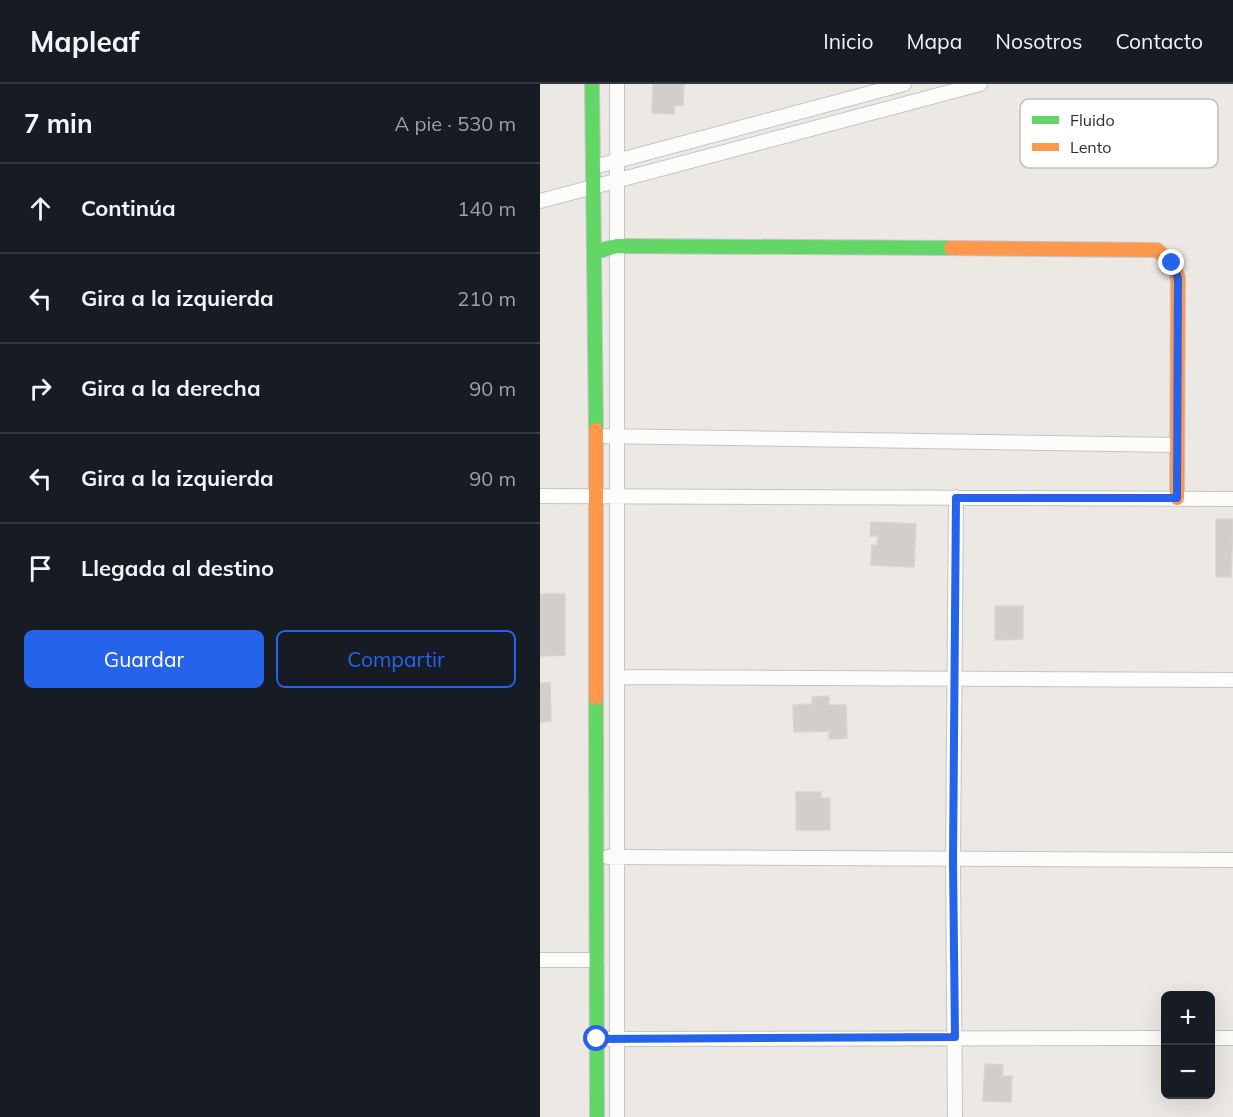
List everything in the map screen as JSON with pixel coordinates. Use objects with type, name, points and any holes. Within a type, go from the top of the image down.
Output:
[{"type":"street","points":[[592,84],[596,436],[597,1117]]},
{"type":"street","points":[[617,84],[617,1117]]},
{"type":"street","points":[[594,167],[904,84]]},
{"type":"street","points":[[540,201],[980,84]]},
{"type":"street","points":[[595,252],[617,246],[1157,250],[1172,263],[1178,278],[1177,498]]},
{"type":"street","points":[[596,436],[1176,445]]},
{"type":"street","points":[[540,496],[1233,499]]},
{"type":"street","points":[[955,1117],[953,861],[956,498]]},
{"type":"street","points":[[617,677],[1233,680]]},
{"type":"street","points":[[597,856],[953,861],[1233,860]]},
{"type":"street","points":[[540,960],[597,960]]},
{"type":"street","points":[[597,1039],[1161,1038]]},
{"type":"street","points":[[1215,1038],[1233,1038]]},
{"type":"building","points":[[653,84],[684,84],[683,106],[675,105],[674,114],[652,113]]},
{"type":"building","points":[[1216,519],[1232,519],[1233,522],[1231,577],[1216,577]]},
{"type":"building","points":[[871,522],[916,524],[914,567],[871,565],[872,545],[877,546],[878,536],[870,536]]},
{"type":"building","points":[[540,594],[565,594],[565,655],[540,656]]},
{"type":"building","points":[[995,606],[1023,606],[1023,639],[995,640]]},
{"type":"building","points":[[540,683],[550,683],[551,721],[540,722]]},
{"type":"building","points":[[829,696],[829,705],[846,705],[847,738],[829,739],[829,731],[794,732],[793,705],[812,704],[812,697]]},
{"type":"building","points":[[796,792],[821,792],[821,798],[830,798],[830,830],[796,830]]},
{"type":"building","points":[[985,1064],[1003,1065],[1002,1076],[1012,1076],[1011,1102],[983,1101]]},
{"type":"traffic: fast","points":[[592,84],[596,430]]},
{"type":"traffic: fast","points":[[595,252],[617,246],[951,248]]},
{"type":"traffic: fast","points":[[596,698],[597,1117]]},
{"type":"traffic: slow","points":[[951,248],[1157,250],[1172,263],[1178,278],[1177,498]]},
{"type":"traffic: slow","points":[[596,430],[596,698]]},
{"type":"route","points":[[597,1039],[955,1037],[953,861],[956,498],[1177,498],[1178,278],[1172,263]]}]
